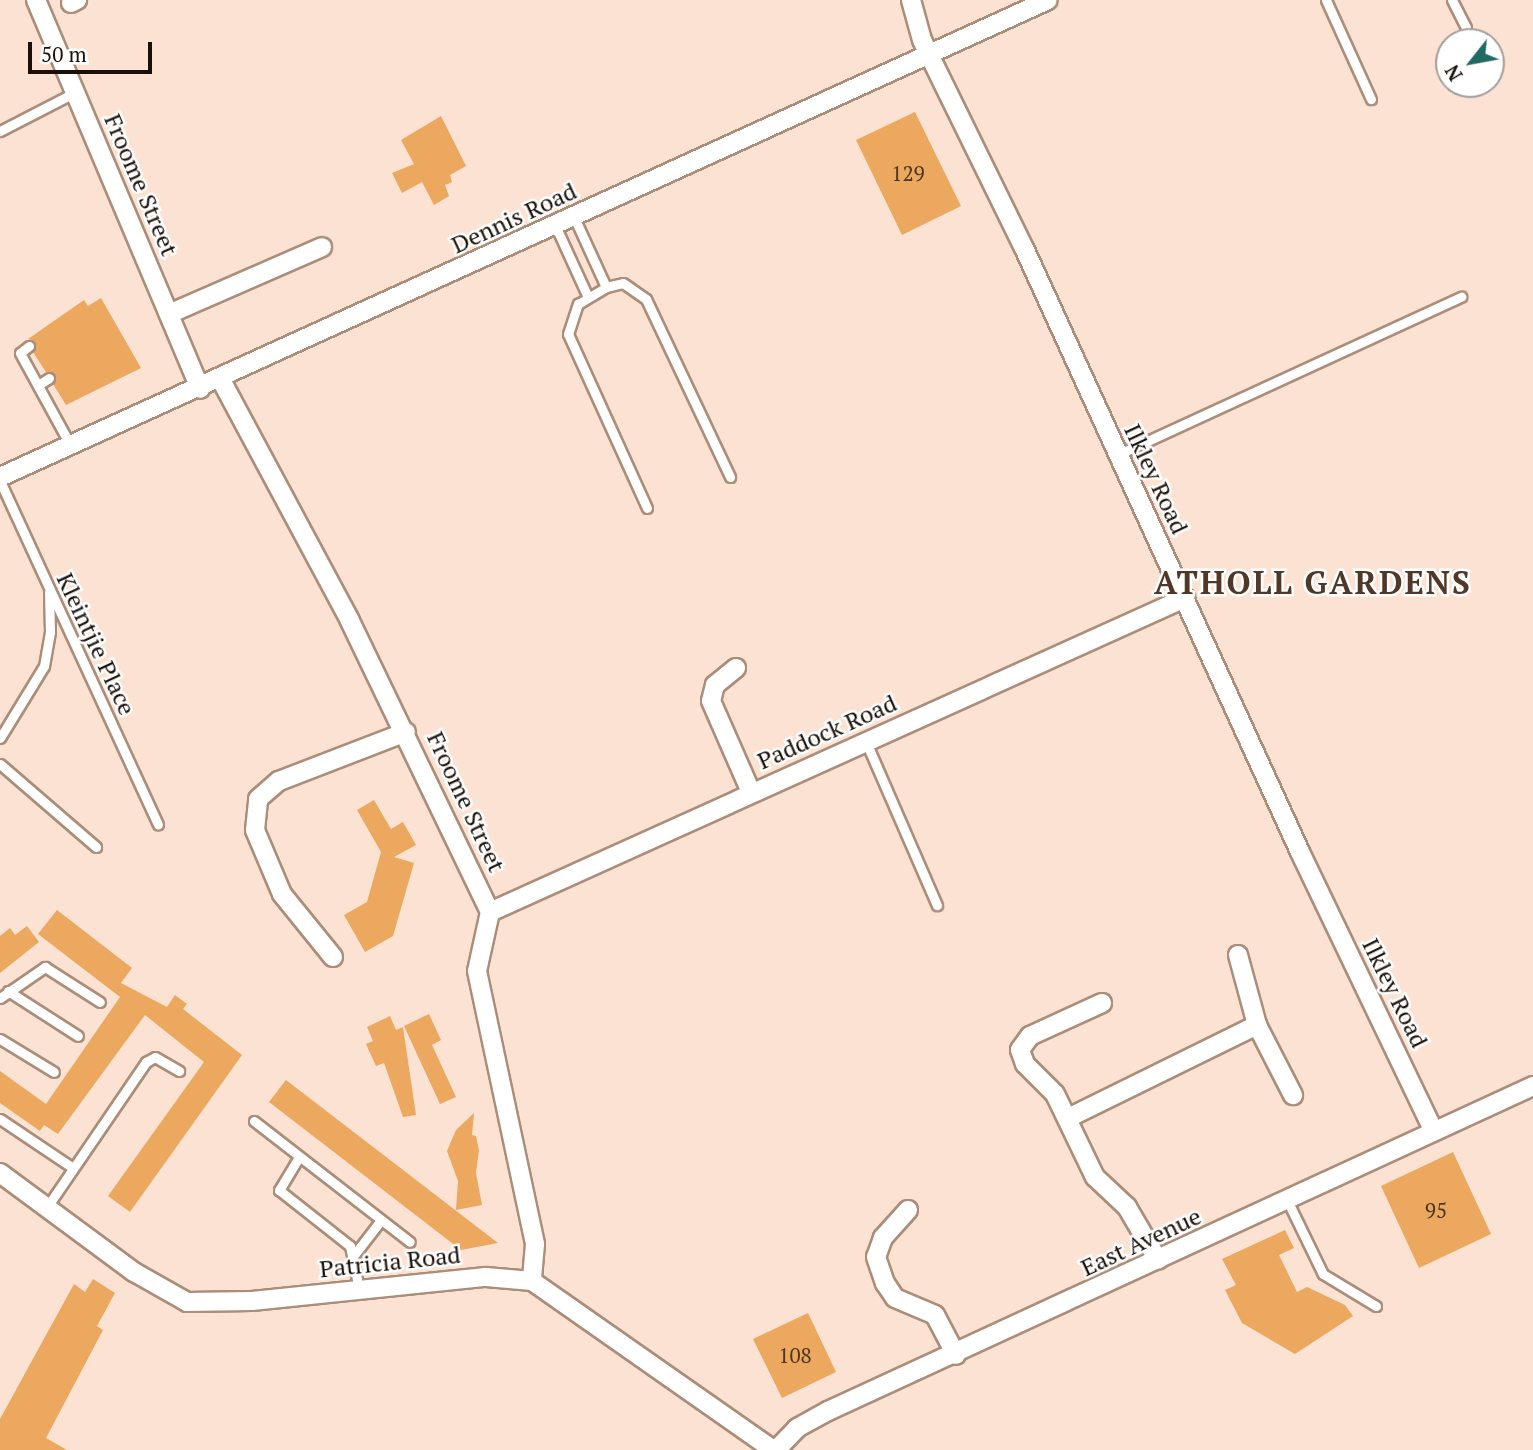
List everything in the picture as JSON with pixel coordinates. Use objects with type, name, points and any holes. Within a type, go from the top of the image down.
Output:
[{"type":"street","name":"Froome Street","points":[[36,0],[200,389]]},
{"type":"street","name":"Ilkley Road","points":[[911,0],[930,55],[1433,1130]]},
{"type":"street","name":"Dennis Road","points":[[0,479],[1048,0]]},
{"type":"street","points":[[169,314],[323,247]]},
{"type":"street","name":"Froome Street","points":[[220,380],[406,732],[490,912],[477,957],[478,980],[535,1244],[532,1281]]},
{"type":"street","name":"Paddock Road","points":[[490,912],[1185,598]]},
{"type":"street","points":[[736,668],[715,685],[711,701],[751,792]]},
{"type":"street","points":[[333,957],[282,894],[255,830],[258,799],[279,781],[406,732]]},
{"type":"street","points":[[1238,955],[1257,1024],[1293,1095]]},
{"type":"street","points":[[1102,1003],[1030,1036],[1020,1050],[1025,1065],[1055,1094],[1095,1177],[1127,1207],[1158,1260]]},
{"type":"street","points":[[1068,1118],[1257,1024]]},
{"type":"street","name":"East Avenue","points":[[774,1450],[807,1422],[1533,1086]]},
{"type":"street","name":"Patricia Road","points":[[0,1173],[180,1301],[252,1301],[486,1277],[532,1281]]},
{"type":"street","points":[[908,1210],[883,1238],[876,1257],[885,1283],[895,1298],[935,1315],[956,1354]]},
{"type":"street","points":[[532,1281],[774,1450]]},
{"type":"lane","points":[[1326,0],[1371,99]]},
{"type":"lane","points":[[1452,0],[1466,28]]},
{"type":"lane","points":[[0,131],[76,92]]},
{"type":"lane","points":[[574,217],[606,287]]},
{"type":"lane","points":[[555,225],[587,295]]},
{"type":"lane","points":[[647,508],[573,352],[568,334],[571,314],[587,295],[606,287],[623,283],[646,299],[730,477]]},
{"type":"lane","points":[[1117,455],[1461,297]]},
{"type":"lane","points":[[29,346],[20,353],[72,446]]},
{"type":"lane","points":[[38,385],[49,378]]},
{"type":"lane","name":"Kleintjie Place","points":[[0,479],[158,824]]},
{"type":"lane","points":[[0,738],[44,666],[50,632],[48,586]]},
{"type":"lane","points":[[866,742],[937,905]]},
{"type":"lane","points":[[0,764],[96,847]]},
{"type":"lane","points":[[0,998],[45,967],[100,1002]]},
{"type":"lane","points":[[8,991],[78,1036]]},
{"type":"lane","points":[[0,1039],[54,1072]]},
{"type":"lane","points":[[47,1207],[146,1062],[155,1057],[179,1071]]},
{"type":"lane","points":[[0,1119],[73,1168]]},
{"type":"lane","points":[[254,1121],[410,1242]]},
{"type":"lane","points":[[299,1157],[279,1190],[342,1240],[354,1255],[359,1289]]},
{"type":"lane","points":[[1287,1200],[1323,1274],[1376,1306]]},
{"type":"lane","points":[[354,1255],[381,1220]]},
{"type":"building","points":[[915,112],[961,206],[902,235],[856,140]]},
{"type":"building","points":[[441,116],[466,166],[450,175],[452,182],[445,185],[449,196],[434,205],[422,182],[402,193],[392,173],[414,164],[401,140]]},
{"type":"building","points":[[101,298],[141,368],[66,405],[53,384],[55,375],[46,372],[33,352],[35,342],[28,339],[84,300],[88,306]]},
{"type":"building","points":[[374,800],[391,829],[403,822],[416,845],[394,857],[414,863],[393,936],[365,952],[344,915],[367,902],[381,852],[357,810]]},
{"type":"building","points":[[57,910],[132,968],[121,983],[167,1007],[175,995],[187,1004],[183,1009],[242,1055],[130,1212],[108,1196],[204,1062],[145,1015],[58,1134],[44,1125],[40,1131],[0,1103],[0,1071],[46,1104],[120,997],[38,934]]},
{"type":"building","points":[[27,926],[39,942],[0,973],[0,936],[10,928],[15,935]]},
{"type":"building","points":[[429,1014],[441,1040],[432,1045],[456,1097],[440,1104],[404,1026]]},
{"type":"building","points":[[390,1016],[396,1030],[403,1027],[416,1115],[403,1117],[384,1063],[376,1066],[366,1044],[373,1041],[367,1027]]},
{"type":"building","points":[[286,1080],[498,1243],[461,1250],[269,1102]]},
{"type":"building","points":[[474,1113],[472,1135],[476,1136],[479,1150],[476,1173],[482,1205],[456,1210],[458,1181],[447,1151],[456,1130]]},
{"type":"building","points":[[1453,1152],[1491,1234],[1419,1268],[1381,1186]]},
{"type":"building","points":[[1285,1230],[1294,1248],[1279,1255],[1297,1292],[1307,1287],[1345,1305],[1353,1316],[1295,1354],[1242,1323],[1225,1290],[1236,1285],[1222,1259]]},
{"type":"building","points":[[93,1279],[115,1293],[97,1326],[103,1330],[46,1438],[67,1450],[0,1450],[0,1419],[74,1284],[85,1292]]},
{"type":"building","points":[[808,1313],[836,1372],[782,1398],[753,1339]]},
{"type":"district","name":"ATHOLL GARDENS","points":[[1313,582]]}]
